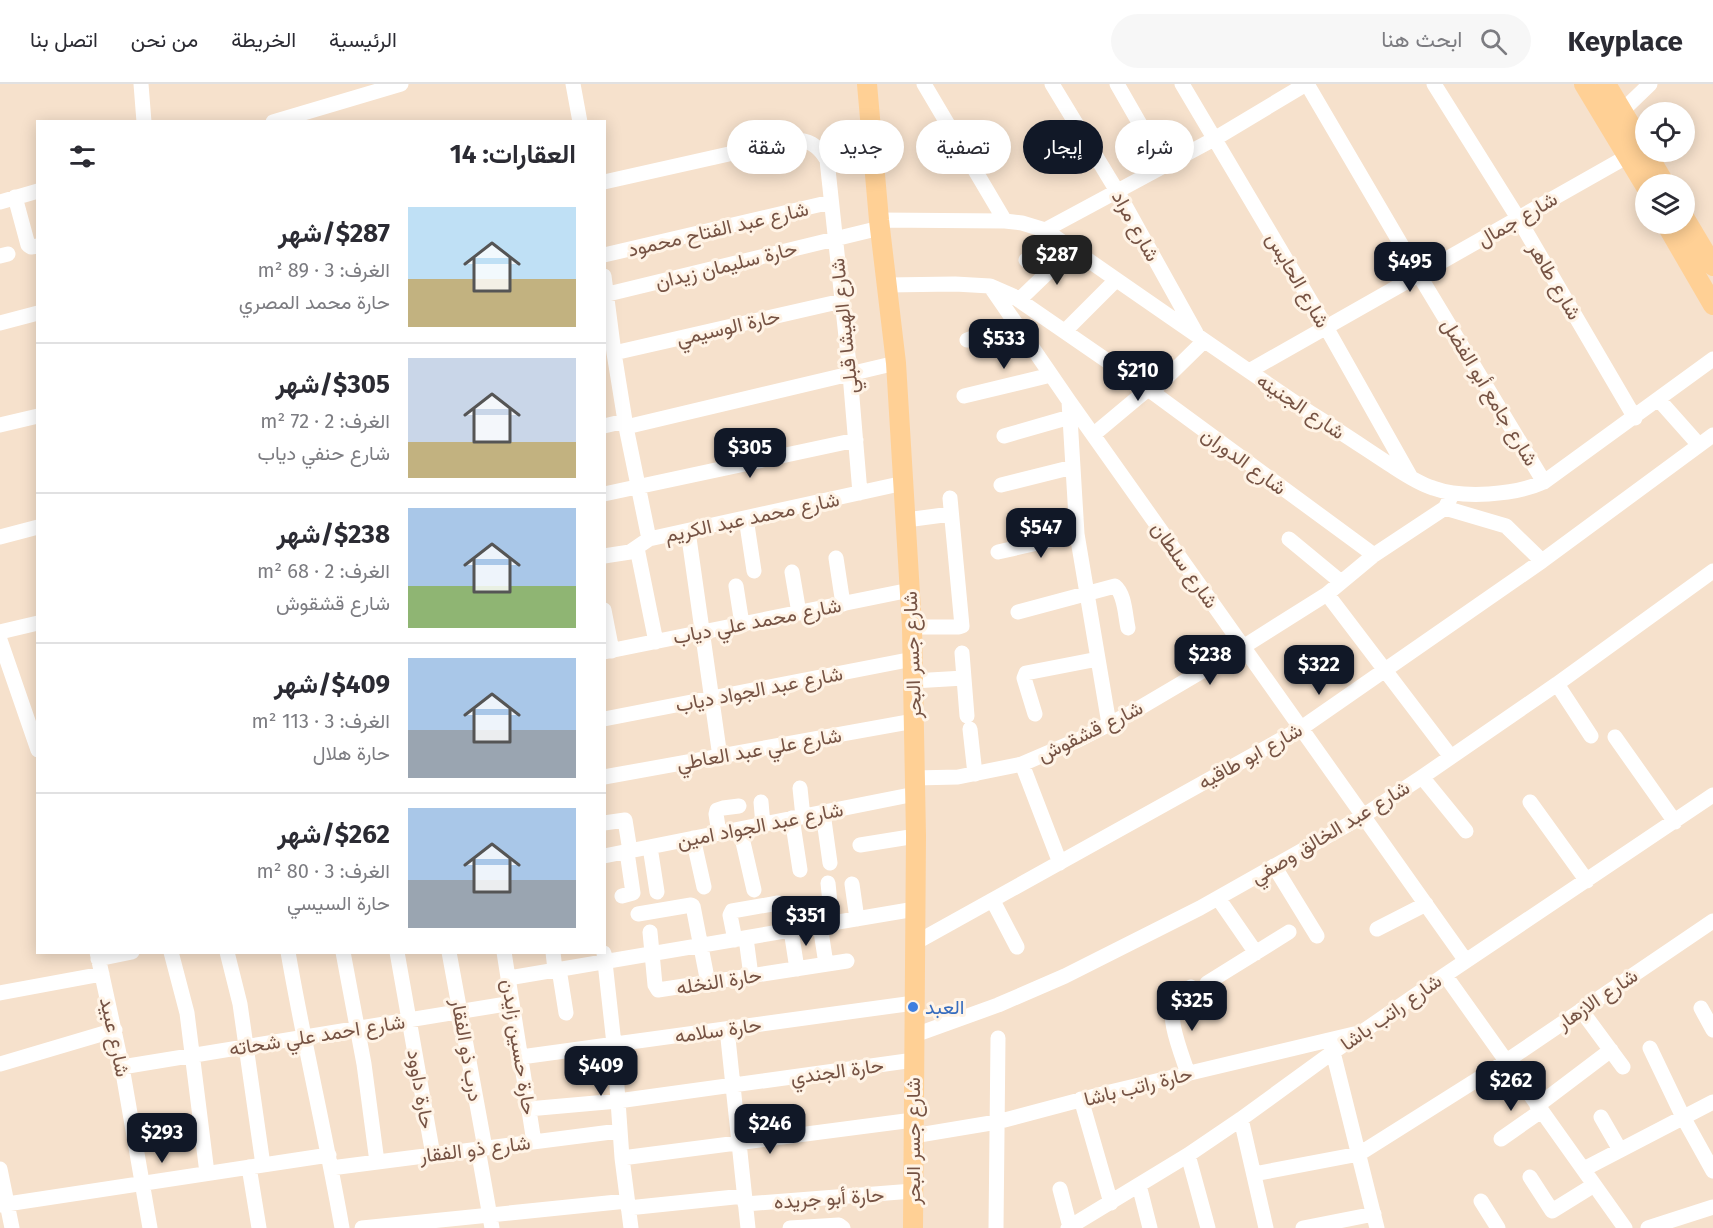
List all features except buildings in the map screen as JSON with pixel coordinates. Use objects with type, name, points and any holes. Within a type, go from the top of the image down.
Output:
[{"type":"main road","name":"شارع جسر البحر","points":[[867,84],[879,224],[896,363],[912,627],[916,836],[913,1228]]},
{"type":"main road","points":[[1584,84],[1635,147]]},
{"type":"main road","points":[[1606,84],[1622,111],[1635,141]]},
{"type":"main road","points":[[1647,162],[1657,174]]},
{"type":"main road","points":[[1672,234],[1713,305]]},
{"type":"main road","points":[[1695,234],[1710,256]]},
{"type":"street","points":[[141,84],[144,120]]},
{"type":"street","points":[[280,120],[400,84]]},
{"type":"street","points":[[573,84],[580,120]]},
{"type":"street","points":[[924,84],[1005,221]]},
{"type":"street","name":"شارع مراد","points":[[1052,84],[1117,191],[1201,340]]},
{"type":"street","points":[[1117,84],[1138,120]]},
{"type":"street","name":"شارع الحايس","points":[[1182,84],[1326,327],[1411,478]]},
{"type":"street","points":[[1194,150],[1306,84]]},
{"type":"street","name":"شارع جامع أبو الفضل","points":[[1306,84],[1544,482]]},
{"type":"street","name":"شارع طاهر","points":[[1434,84],[1518,218],[1635,418]]},
{"type":"street","points":[[1622,111],[1650,84]]},
{"type":"street","name":"شارع الهيشا قبلي","points":[[606,182],[791,140],[802,139],[813,143],[821,150],[827,160],[860,493]]},
{"type":"street","name":"شارع جمال","points":[[1249,371],[1518,218],[1635,156]]},
{"type":"street","points":[[1046,230],[1149,174]]},
{"type":"street","points":[[36,191],[8,199],[28,245],[36,246]]},
{"type":"street","name":"شارع عبد الفتاح محمود","points":[[606,255],[831,202]]},
{"type":"street","name":"شارع الجنينه","points":[[879,224],[1005,221],[1022,222],[1046,230],[1201,340],[1411,478],[1432,488],[1453,493],[1475,494],[1530,489],[1544,482],[1635,418],[1713,359]]},
{"type":"street","name":"حارة سليمان زيدان","points":[[606,295],[835,239],[879,224]]},
{"type":"street","points":[[1019,300],[1072,249]]},
{"type":"street","points":[[1026,260],[1047,273]]},
{"type":"street","points":[[1065,331],[1116,280]]},
{"type":"street","name":"شارع الدوران","points":[[887,285],[990,286],[1019,300],[1150,391],[1374,555]]},
{"type":"street","name":"شارع سلطان","points":[[990,286],[1300,729],[1466,961]]},
{"type":"street","points":[[606,295],[611,359],[638,486],[656,642]]},
{"type":"street","name":"حارة الوسيمي","points":[[611,359],[842,302]]},
{"type":"street","points":[[0,323],[36,314]]},
{"type":"street","points":[[967,340],[1015,322]]},
{"type":"street","points":[[1093,435],[1150,391],[1201,340]]},
{"type":"street","points":[[606,426],[626,424],[896,363]]},
{"type":"street","points":[[964,396],[1051,375]]},
{"type":"street","points":[[1659,400],[1699,445]]},
{"type":"street","points":[[1069,401],[1077,534],[1109,724]]},
{"type":"street","points":[[0,425],[36,416]]},
{"type":"street","points":[[1004,436],[1070,417]]},
{"type":"street","name":"شارع ابو طاقيه","points":[[915,944],[1300,729],[1542,561],[1713,435]]},
{"type":"street","points":[[606,494],[856,440]]},
{"type":"street","points":[[1001,485],[1072,467]]},
{"type":"street","name":"شارع محمد عبد الكريم","points":[[606,556],[630,552],[643,544],[688,531],[904,483]]},
{"type":"street","name":"شارع قشقوش","points":[[915,786],[1022,764],[1109,724],[1243,647],[1327,594],[1374,555],[1445,507],[1453,493]]},
{"type":"street","points":[[912,627],[962,626],[950,498]]},
{"type":"street","points":[[1445,507],[1506,526],[1542,561]]},
{"type":"street","points":[[906,520],[951,514]]},
{"type":"street","points":[[746,518],[754,571]]},
{"type":"street","points":[[0,537],[36,528]]},
{"type":"street","points":[[688,531],[720,757]]},
{"type":"street","points":[[998,552],[1077,534]]},
{"type":"street","points":[[1289,539],[1341,582]]},
{"type":"street","points":[[836,558],[843,604]]},
{"type":"street","name":"شارع عبد الخالق وصفي","points":[[915,1035],[998,1005],[1065,976],[1218,898],[1363,816],[1557,684],[1713,571]]},
{"type":"street","points":[[792,572],[799,613]]},
{"type":"street","points":[[736,586],[742,624]]},
{"type":"street","points":[[1018,612],[1115,586],[1119,589],[1128,628]]},
{"type":"street","name":"شارع محمد علي دياب","points":[[608,652],[910,590]]},
{"type":"street","points":[[1327,594],[1451,757]]},
{"type":"street","points":[[0,632],[36,623]]},
{"type":"street","points":[[606,631],[608,652]]},
{"type":"street","points":[[0,640],[5,669],[36,745]]},
{"type":"street","points":[[962,653],[975,774]]},
{"type":"street","name":"شارع عبد الجواد دياب","points":[[606,719],[913,659]]},
{"type":"street","points":[[1035,714],[1024,678],[1026,673],[1098,659]]},
{"type":"street","points":[[913,681],[964,678]]},
{"type":"street","points":[[1557,684],[1591,736]]},
{"type":"street","name":"شارع علي عبد العاطي","points":[[606,777],[914,721]]},
{"type":"street","points":[[1615,737],[1675,822]]},
{"type":"street","points":[[1022,764],[1060,863]]},
{"type":"street","points":[[1422,777],[1466,831]]},
{"type":"street","name":"شارع عبد الجواد امين","points":[[606,856],[823,813],[915,786]]},
{"type":"street","points":[[800,788],[797,818],[800,870]]},
{"type":"street","name":"شارع راتب باشا","points":[[1069,1227],[1188,1155],[1445,975],[1713,795]]},
{"type":"street","points":[[761,802],[763,825]]},
{"type":"street","points":[[1530,802],[1587,881]]},
{"type":"street","points":[[719,833],[717,810],[739,806]]},
{"type":"street","points":[[823,813],[830,863]]},
{"type":"street","points":[[606,823],[625,820],[633,893],[622,896]]},
{"type":"street","points":[[740,829],[754,890]]},
{"type":"street","points":[[860,845],[916,836]]},
{"type":"street","points":[[693,838],[704,887]]},
{"type":"street","points":[[650,847],[657,892]]},
{"type":"street","points":[[1274,866],[1317,936]]},
{"type":"street","points":[[826,964],[828,883]]},
{"type":"street","points":[[852,884],[857,919]]},
{"type":"street","points":[[1218,898],[1256,953]]},
{"type":"street","points":[[993,901],[1017,947]]},
{"type":"street","points":[[751,976],[741,939],[730,915],[732,911],[778,903]]},
{"type":"street","points":[[1377,929],[1426,904]]},
{"type":"street","points":[[638,914],[691,905],[694,907],[708,983]]},
{"type":"street","points":[[508,978],[557,970],[587,958],[652,954],[915,909]]},
{"type":"street","name":"شارع الازهار","points":[[1359,1154],[1505,1062],[1713,921]]},
{"type":"street","points":[[790,930],[797,969]]},
{"type":"street","points":[[650,932],[652,954]]},
{"type":"street","points":[[1207,983],[1289,932]]},
{"type":"street","points":[[0,993],[125,954]]},
{"type":"street","points":[[172,954],[187,1013],[207,1173]]},
{"type":"street","points":[[228,954],[240,1004],[246,1047],[259,1228]]},
{"type":"street","points":[[288,954],[342,1228]]},
{"type":"street","points":[[343,954],[364,1065],[377,1162]]},
{"type":"street","name":"حارة داوود","points":[[397,954],[433,1155]]},
{"type":"street","name":"درب ذو الفقار","points":[[449,954],[482,1149],[491,1221]]},
{"type":"street","name":"حارة حسين زايدن","points":[[504,954],[534,1142]]},
{"type":"street","points":[[553,954],[566,1013]]},
{"type":"street","name":"حارة النخله","points":[[652,954],[655,985],[658,990],[847,961]]},
{"type":"street","points":[[605,957],[614,1044],[619,1131],[631,1228]]},
{"type":"street","name":"شارع عبيد","points":[[99,962],[115,1030],[150,1228]]},
{"type":"street","points":[[1445,975],[1625,1228]]},
{"type":"street","points":[[1188,1074],[1175,1033],[1172,1010],[1175,1000],[1191,987]]},
{"type":"street","name":"شارع احمد علي شحاته","points":[[122,1067],[512,1003]]},
{"type":"street","name":"حارة سلامه","points":[[521,1057],[914,1003]]},
{"type":"street","points":[[1701,1008],[1713,1030]]},
{"type":"street","points":[[1581,1010],[1623,1067]]},
{"type":"street","points":[[728,1029],[748,1228]]},
{"type":"street","points":[[0,1064],[115,1030]]},
{"type":"street","name":"حارة راتب باشا","points":[[622,1158],[741,1143],[997,1122],[1081,1099],[1363,1032]]},
{"type":"street","points":[[996,1228],[999,1038]]},
{"type":"street","points":[[1650,1048],[1683,1117],[1713,1171]]},
{"type":"street","points":[[1501,1139],[1611,1050]]},
{"type":"street","points":[[1303,1228],[1376,1221],[1333,1052]]},
{"type":"street","name":"حارة الجندي","points":[[528,1109],[618,1101],[914,1060]]},
{"type":"street","points":[[1081,1099],[1111,1203]]},
{"type":"street","points":[[1584,1169],[1713,1102]]},
{"type":"street","points":[[1601,1117],[1620,1150]]},
{"type":"street","points":[[1241,1119],[1266,1228]]},
{"type":"street","name":"شارع ذو الفقار","points":[[4,1204],[256,1166],[330,1161],[377,1162],[619,1131]]},
{"type":"street","points":[[1254,1174],[1359,1154]]},
{"type":"street","points":[[1188,1155],[1208,1228]]},
{"type":"street","points":[[0,1169],[4,1204],[12,1228]]},
{"type":"street","points":[[1530,1177],[1551,1211],[1594,1185]]},
{"type":"street","points":[[1139,1185],[1150,1228]]},
{"type":"street","points":[[1060,1189],[1069,1227]]},
{"type":"street","name":"حارة أبو جريده","points":[[362,1228],[491,1221],[628,1204],[913,1191]]},
{"type":"street","points":[[1481,1201],[1498,1228]]},
{"type":"street","points":[[1648,1228],[1713,1208]]},
{"type":"street","points":[[790,1228],[839,1225],[843,1228]]},
{"type":"shaded area","points":[[0,84],[1713,84],[1713,1228],[0,1228]]},
{"type":"place","name":"العبد","points":[[913,1007]]}]
